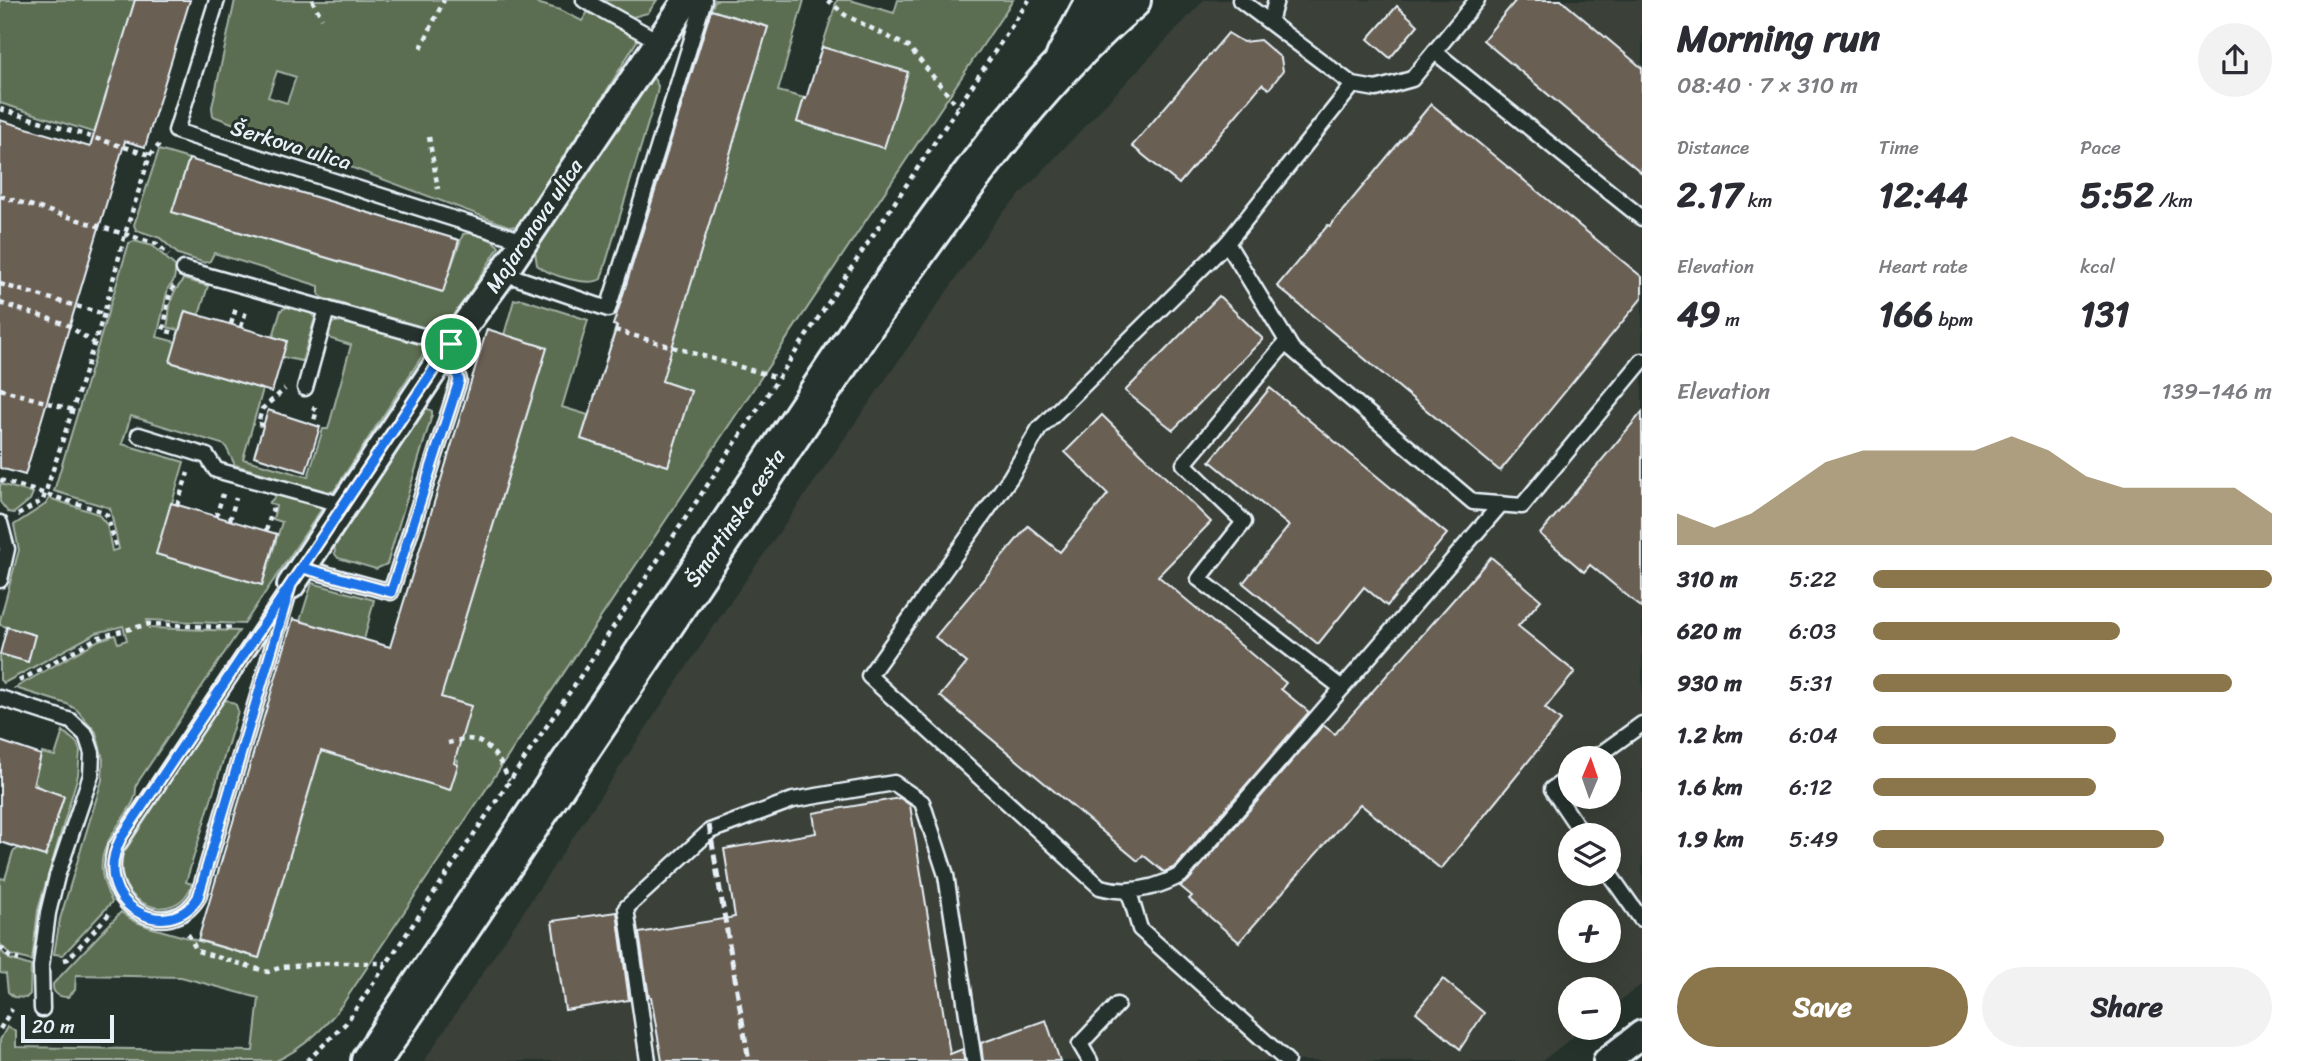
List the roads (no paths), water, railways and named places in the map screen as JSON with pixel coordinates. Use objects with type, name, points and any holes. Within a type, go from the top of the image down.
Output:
[{"type":"main road","points":[[1059,71],[1096,0]]},
{"type":"main road","name":"Šmartinska cesta","points":[[371,1061],[881,300],[1003,136],[1059,71],[1131,0]]},
{"type":"street","name":"Majaronova ulica","points":[[297,576],[451,344],[503,273],[687,0]]},
{"type":"street","points":[[1607,1061],[1642,1034]]},
{"type":"lane","name":"Šerkova ulica","points":[[216,0],[176,131],[524,241]]},
{"type":"lane","points":[[584,0],[660,42]]},
{"type":"lane","points":[[503,273],[608,309],[704,0]]},
{"type":"lane","points":[[1240,0],[1353,85],[1376,89],[1412,79],[1477,0]]},
{"type":"lane","points":[[1270,22],[1276,0]]},
{"type":"lane","points":[[1435,52],[1642,218]]},
{"type":"lane","points":[[1353,85],[1227,243],[1039,429],[1010,478],[869,676],[1100,887],[1129,892],[1161,885],[1181,875],[1501,504]]},
{"type":"lane","points":[[1227,243],[1292,349],[1473,502],[1522,506],[1642,360]]},
{"type":"lane","points":[[184,269],[451,344],[459,381],[391,592],[297,576]]},
{"type":"lane","points":[[305,388],[327,309]]},
{"type":"lane","points":[[1287,341],[1184,464],[1244,522],[1199,579],[1342,688]]},
{"type":"lane","points":[[139,435],[207,456],[216,470],[344,505]]},
{"type":"lane","points":[[0,523],[7,549],[0,580]]},
{"type":"lane","name":"Majaronova ulica","points":[[297,576],[198,897],[187,912],[178,916],[168,918],[135,911],[116,891],[111,866],[115,849],[297,576]]},
{"type":"lane","points":[[0,698],[71,721],[86,735],[92,753],[91,775],[57,876],[48,913],[41,967],[42,1009]]},
{"type":"lane","points":[[1612,746],[1642,724]]},
{"type":"lane","points":[[648,1061],[626,908],[710,831],[793,800],[894,783],[922,802],[947,875],[974,1061]]},
{"type":"lane","points":[[1558,785],[1552,789],[1558,798]]},
{"type":"lane","points":[[1618,886],[1641,919]]},
{"type":"lane","points":[[1129,892],[1140,929],[1287,1061]]},
{"type":"lane","points":[[1090,1061],[1080,1044],[1117,1005]]},
{"type":"railway","points":[[709,825],[749,1061]]}]
